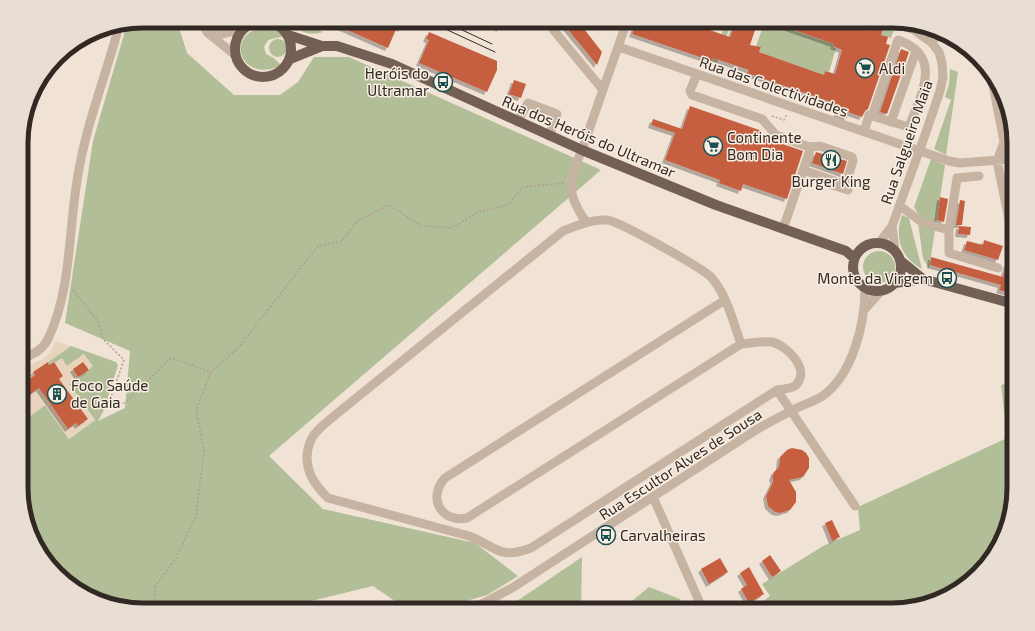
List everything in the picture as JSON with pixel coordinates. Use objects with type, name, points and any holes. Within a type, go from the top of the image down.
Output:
[{"type":"main road","points":[[246,28],[236,40],[235,56],[244,71],[252,76],[261,78],[270,77],[278,73],[290,60],[291,43],[284,28]]},
{"type":"main road","points":[[279,28],[286,33]]},
{"type":"main road","name":"Rua dos Heróis do Ultramar","points":[[286,33],[322,46],[338,46],[392,64],[517,122],[582,150],[716,205],[850,255]]},
{"type":"main road","name":"Rua dos Heróis do Ultramar","points":[[290,60],[322,46]]},
{"type":"main road","points":[[923,279],[901,261],[895,250],[880,242],[869,244],[850,255],[855,277],[865,288],[872,291],[881,291],[895,283],[923,279],[1007,302]]},
{"type":"main road","points":[[895,283],[901,269],[901,261]]},
{"type":"street","points":[[204,28],[235,56]]},
{"type":"street","points":[[208,28],[219,35],[239,28]]},
{"type":"street","points":[[552,28],[603,90]]},
{"type":"street","points":[[586,222],[577,208],[570,189],[574,169],[625,28]]},
{"type":"street","points":[[28,356],[40,350],[48,340],[58,310],[65,280],[78,174],[98,95],[117,31]]},
{"type":"street","name":"Rua Salgueiro Maia","points":[[880,242],[892,226],[900,206],[940,91],[943,77],[942,63],[939,52],[931,42],[915,31]]},
{"type":"street","points":[[931,42],[936,37]]},
{"type":"street","points":[[864,132],[869,115],[872,116],[891,122],[909,127],[925,83],[926,66],[921,56],[909,44],[898,40],[872,116]]},
{"type":"street","name":"Rua das Colectividades","points":[[619,47],[945,159],[955,159],[964,162],[1007,160]]},
{"type":"street","points":[[891,122],[916,51]]},
{"type":"street","points":[[697,74],[690,91],[692,96],[762,119],[776,135],[809,147],[820,146],[852,157],[853,161],[847,180],[840,183],[802,172]]},
{"type":"street","points":[[994,90],[1004,142],[997,161],[1007,202]]},
{"type":"street","points":[[517,122],[528,103],[557,114],[549,136]]},
{"type":"street","points":[[783,229],[810,150],[809,147]]},
{"type":"street","points":[[802,172],[848,190]]},
{"type":"street","points":[[979,176],[957,178],[949,230],[949,253],[998,268]]},
{"type":"street","points":[[900,206],[923,223],[949,230]]},
{"type":"street","points":[[725,300],[445,478],[438,488],[436,496],[440,508],[448,516],[454,518],[460,519],[472,515],[741,344],[772,342],[785,348],[794,357],[800,369],[797,384],[790,388],[777,390],[531,548],[515,554],[500,552],[469,536],[328,498],[315,486],[308,473],[307,452],[312,437],[334,416],[563,231],[586,222],[609,220],[634,231],[711,277],[725,300],[741,344]]},
{"type":"street","name":"Rua Salgueiro Maia","points":[[892,226],[895,250]]},
{"type":"street","name":"Rua Escultor Alves de Sousa","points":[[483,603],[512,588],[756,430],[821,397],[838,382],[852,355],[865,309],[865,288]]},
{"type":"street","name":"Rua Escultor Alves de Sousa","points":[[865,309],[881,291]]},
{"type":"street","points":[[777,390],[855,506]]},
{"type":"street","points":[[653,497],[700,603]]},
{"type":"path","points":[[770,115],[784,120]]},
{"type":"path","points":[[155,603],[155,587],[176,558],[196,516],[204,451],[196,410],[211,372],[240,346],[317,247],[342,241],[357,221],[390,205],[422,226],[452,228],[478,212],[508,205],[523,188],[572,182]]},
{"type":"path","points":[[65,280],[97,320],[103,339],[124,360],[110,404],[125,403],[171,358],[211,372]]},
{"type":"green space","points":[[179,28],[187,53],[234,95],[280,95],[298,82],[314,57],[349,57],[601,170],[269,456],[323,509],[475,543],[518,576],[487,595],[459,603],[398,603],[373,586],[306,603],[143,603],[113,599],[99,594],[85,588],[62,569],[43,546],[32,518],[28,488],[28,417],[45,405],[69,439],[95,420],[69,384],[90,369],[84,354],[67,366],[53,362],[49,365],[48,362],[71,346],[116,362],[118,365],[104,410],[98,421],[125,408],[130,351],[65,323],[93,141],[125,30]]},
{"type":"green space","points":[[260,28],[272,28],[276,29],[284,36],[268,40],[264,47],[266,54],[274,58],[281,65],[268,70],[257,69],[248,64],[242,57],[241,48],[243,40],[251,32]]},
{"type":"green space","points":[[297,28],[314,28],[323,32],[314,34],[301,31]]},
{"type":"green space","points":[[486,28],[497,28],[497,32]]},
{"type":"green space","points":[[724,28],[730,28],[717,63],[712,61]]},
{"type":"green space","points":[[763,28],[786,28],[834,44],[833,47],[836,48],[829,72],[825,71],[824,75],[759,52],[761,47],[756,46]]},
{"type":"green space","points":[[879,28],[888,28],[894,30],[891,38],[881,35],[883,29]]},
{"type":"green space","points":[[278,39],[284,42],[287,48],[284,54],[278,57],[272,54],[269,48],[272,42]]},
{"type":"green space","points":[[950,69],[958,72],[946,155],[934,149],[951,100],[945,97],[949,84]]},
{"type":"green space","points":[[931,159],[945,165],[936,224],[921,219],[914,207]]},
{"type":"green space","points":[[902,215],[909,218],[922,269],[909,259],[901,246],[899,231]]},
{"type":"green space","points":[[918,223],[935,230],[929,269],[923,258]]},
{"type":"green space","points":[[876,251],[882,251],[892,258],[895,267],[894,273],[888,280],[882,283],[876,283],[866,276],[863,270],[863,264],[870,254]]},
{"type":"green space","points":[[1007,383],[1007,438],[1001,385]]},
{"type":"green space","points":[[1007,438],[1007,496],[1003,518],[992,546],[988,552],[968,574],[956,584],[929,597],[900,603],[760,603],[770,596],[762,584],[823,546],[860,530],[858,507]]},
{"type":"green space","points":[[582,557],[581,603],[512,603]]},
{"type":"green space","points":[[649,587],[680,599],[682,603],[630,603]]},
{"type":"shaded area","points":[[55,341],[71,346],[28,376],[28,365],[43,359],[50,353]]},
{"type":"shaded area","points":[[84,354],[93,366],[69,384],[95,420],[69,439],[45,405],[28,417],[28,396],[39,388],[68,429],[76,423],[78,426],[88,419],[59,379],[63,376],[54,363],[62,358],[67,366]]},
{"type":"building","points":[[343,28],[397,28],[388,48]]},
{"type":"building","points":[[567,28],[583,28],[602,52],[597,65]]},
{"type":"building","points":[[634,28],[704,28],[730,37],[733,28],[756,28],[750,45],[761,47],[759,52],[824,75],[825,71],[835,74],[842,50],[833,46],[834,44],[788,28],[859,28],[868,31],[869,28],[879,28],[883,29],[881,35],[888,37],[886,44],[890,45],[868,109],[862,117],[848,112],[847,118],[836,115],[840,105],[747,73],[749,70],[713,58],[712,61],[632,34]]},
{"type":"building","points":[[429,32],[497,61],[497,70],[487,92],[419,63],[429,40],[426,39]]},
{"type":"building","points":[[901,49],[909,52],[887,114],[880,112]]},
{"type":"building","points":[[514,80],[526,84],[521,98],[509,94]]},
{"type":"building","name":"Continente Bom Dia","points":[[690,106],[762,131],[760,136],[803,151],[787,199],[743,184],[741,191],[719,183],[720,180],[665,160],[675,133],[651,125],[653,119],[682,129]]},
{"type":"building","name":"Burger King","points":[[816,152],[847,161],[843,174],[812,163]]},
{"type":"building","points":[[940,197],[948,199],[944,222],[937,220]]},
{"type":"building","points":[[960,200],[965,201],[962,225],[956,225]]},
{"type":"building","points":[[959,226],[971,227],[970,235],[958,234]]},
{"type":"building","points":[[984,240],[1003,246],[998,260],[964,250],[967,241],[983,245]]},
{"type":"building","points":[[931,257],[1003,277],[1007,263],[1007,292],[999,290],[1001,285],[930,265]]},
{"type":"building","name":"Foco Saúde de Gaia","points":[[48,362],[49,365],[54,362],[63,376],[59,379],[88,419],[78,426],[76,423],[68,429],[39,388],[28,396],[28,380],[35,375],[33,372]]},
{"type":"building","points":[[83,362],[89,370],[78,377],[73,369]]},
{"type":"building","points":[[792,448],[802,450],[806,453],[809,458],[809,468],[803,477],[789,480],[796,492],[796,502],[790,510],[780,513],[775,512],[768,506],[766,496],[773,482],[772,478],[774,472],[779,467],[780,457],[787,450]]},
{"type":"building","points":[[832,520],[840,537],[832,541],[825,523]]},
{"type":"building","points":[[770,555],[781,571],[772,577],[762,561]]},
{"type":"building","points":[[720,558],[728,572],[709,584],[701,569]]},
{"type":"building","points":[[749,567],[764,594],[749,603],[741,589],[747,585],[740,573]]},
{"type":"tram line","points":[[443,28],[495,52]]},
{"type":"tram line","points":[[458,28],[492,44]]},
{"type":"place","name":"Aldi","points":[[865,68]]},
{"type":"place","name":"Heróis do Ultramar","points":[[443,82]]},
{"type":"place","name":"Continente Bom Dia","points":[[713,146]]},
{"type":"place","name":"Burger King","points":[[831,160]]},
{"type":"place","name":"Monte da Virgem","points":[[947,278]]},
{"type":"place","name":"Foco Saúde de Gaia","points":[[57,394]]},
{"type":"place","name":"Carvalheiras","points":[[606,535]]}]
